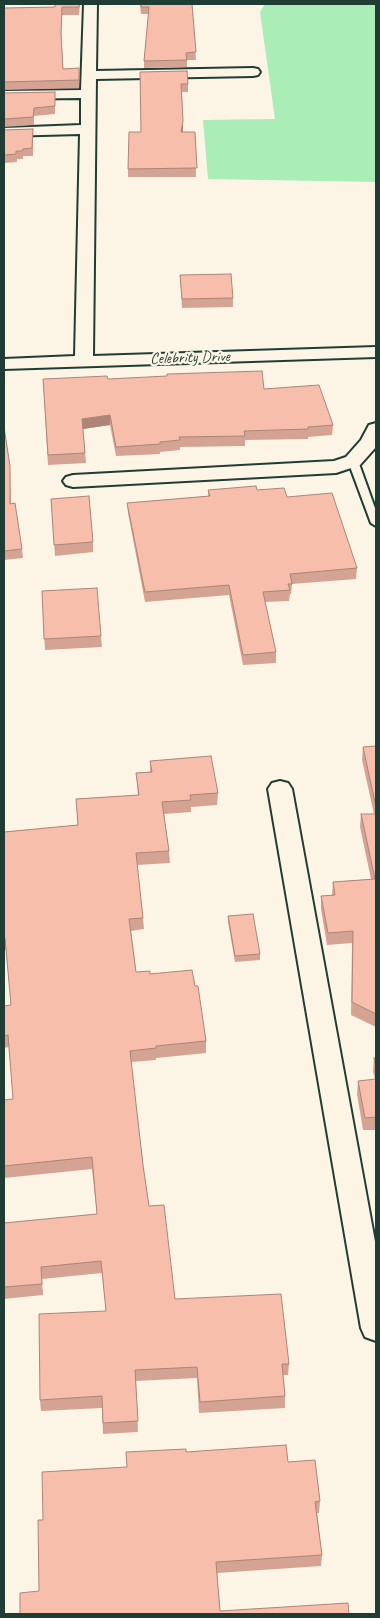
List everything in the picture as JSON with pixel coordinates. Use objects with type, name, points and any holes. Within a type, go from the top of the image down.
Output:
[{"type":"street","points":[[84,362],[90,4]]},
{"type":"street","points":[[88,75],[254,72]]},
{"type":"street","points":[[4,95],[88,94]]},
{"type":"street","points":[[4,132],[88,129]]},
{"type":"street","name":"Celebrity Drive","points":[[4,364],[376,352]]},
{"type":"street","points":[[73,480],[336,467],[353,461],[370,442],[376,429]]},
{"type":"street","points":[[280,789],[376,1328]]},
{"type":"lane","points":[[353,461],[376,523]]},
{"type":"green space","points":[[265,4],[376,4],[376,182],[208,179],[203,120],[275,119],[260,12]]},
{"type":"building","points":[[55,4],[79,4],[79,7],[62,7],[61,34],[63,69],[79,68],[79,80],[4,82],[4,8],[55,7]]},
{"type":"building","points":[[141,4],[192,4],[196,52],[186,53],[187,60],[144,61],[149,7],[141,7]]},
{"type":"building","points":[[187,71],[188,84],[181,84],[183,121],[181,132],[195,132],[197,168],[128,169],[129,132],[141,132],[140,72]]},
{"type":"building","points":[[55,92],[55,106],[34,108],[33,117],[4,119],[4,93]]},
{"type":"building","points":[[33,129],[32,148],[16,151],[16,154],[4,155],[4,130]]},
{"type":"building","points":[[231,274],[233,298],[182,299],[180,275]]},
{"type":"building","points":[[262,371],[264,389],[319,385],[333,425],[308,427],[308,429],[244,431],[245,436],[179,437],[180,440],[160,442],[160,444],[116,447],[110,415],[82,419],[85,453],[48,455],[43,379],[107,376],[108,379],[167,376],[167,374]]},
{"type":"building","points":[[4,427],[10,466],[10,504],[15,503],[22,549],[4,551]]},
{"type":"building","points":[[256,486],[257,490],[284,488],[287,497],[332,493],[357,568],[290,574],[292,584],[288,584],[290,590],[263,592],[276,652],[243,655],[229,585],[145,592],[127,503],[210,496],[208,490]]},
{"type":"building","points":[[89,496],[93,542],[54,545],[51,499]]},
{"type":"building","points":[[97,588],[101,636],[44,639],[42,591]]},
{"type":"building","points":[[376,746],[376,807],[363,747]]},
{"type":"building","points":[[211,756],[218,793],[190,795],[191,800],[162,802],[169,851],[136,853],[143,918],[129,919],[136,972],[150,971],[150,974],[192,970],[195,986],[198,986],[206,1041],[156,1046],[156,1048],[130,1051],[143,1165],[149,1206],[164,1205],[175,1299],[281,1294],[289,1364],[282,1364],[285,1396],[200,1402],[197,1367],[135,1370],[138,1421],[103,1423],[102,1396],[40,1400],[39,1314],[106,1311],[101,1261],[41,1267],[42,1284],[4,1287],[4,1223],[97,1214],[92,1157],[4,1166],[4,1100],[13,1099],[8,1035],[4,1036],[4,1006],[11,1005],[4,938],[4,832],[78,825],[76,799],[139,795],[136,773],[152,772],[150,761]]},
{"type":"building","points":[[361,814],[376,814],[376,1014],[352,1002],[353,931],[328,933],[321,896],[335,895],[333,882],[375,879]]},
{"type":"building","points":[[253,914],[260,954],[235,956],[228,916]]},
{"type":"building","points":[[376,1079],[376,1117],[365,1118],[358,1081]]},
{"type":"building","points":[[286,1445],[288,1462],[315,1460],[320,1501],[315,1502],[322,1555],[216,1562],[220,1611],[348,1603],[349,1614],[20,1614],[20,1593],[39,1591],[38,1520],[43,1520],[42,1472],[127,1467],[126,1452],[186,1449],[186,1452]]}]
